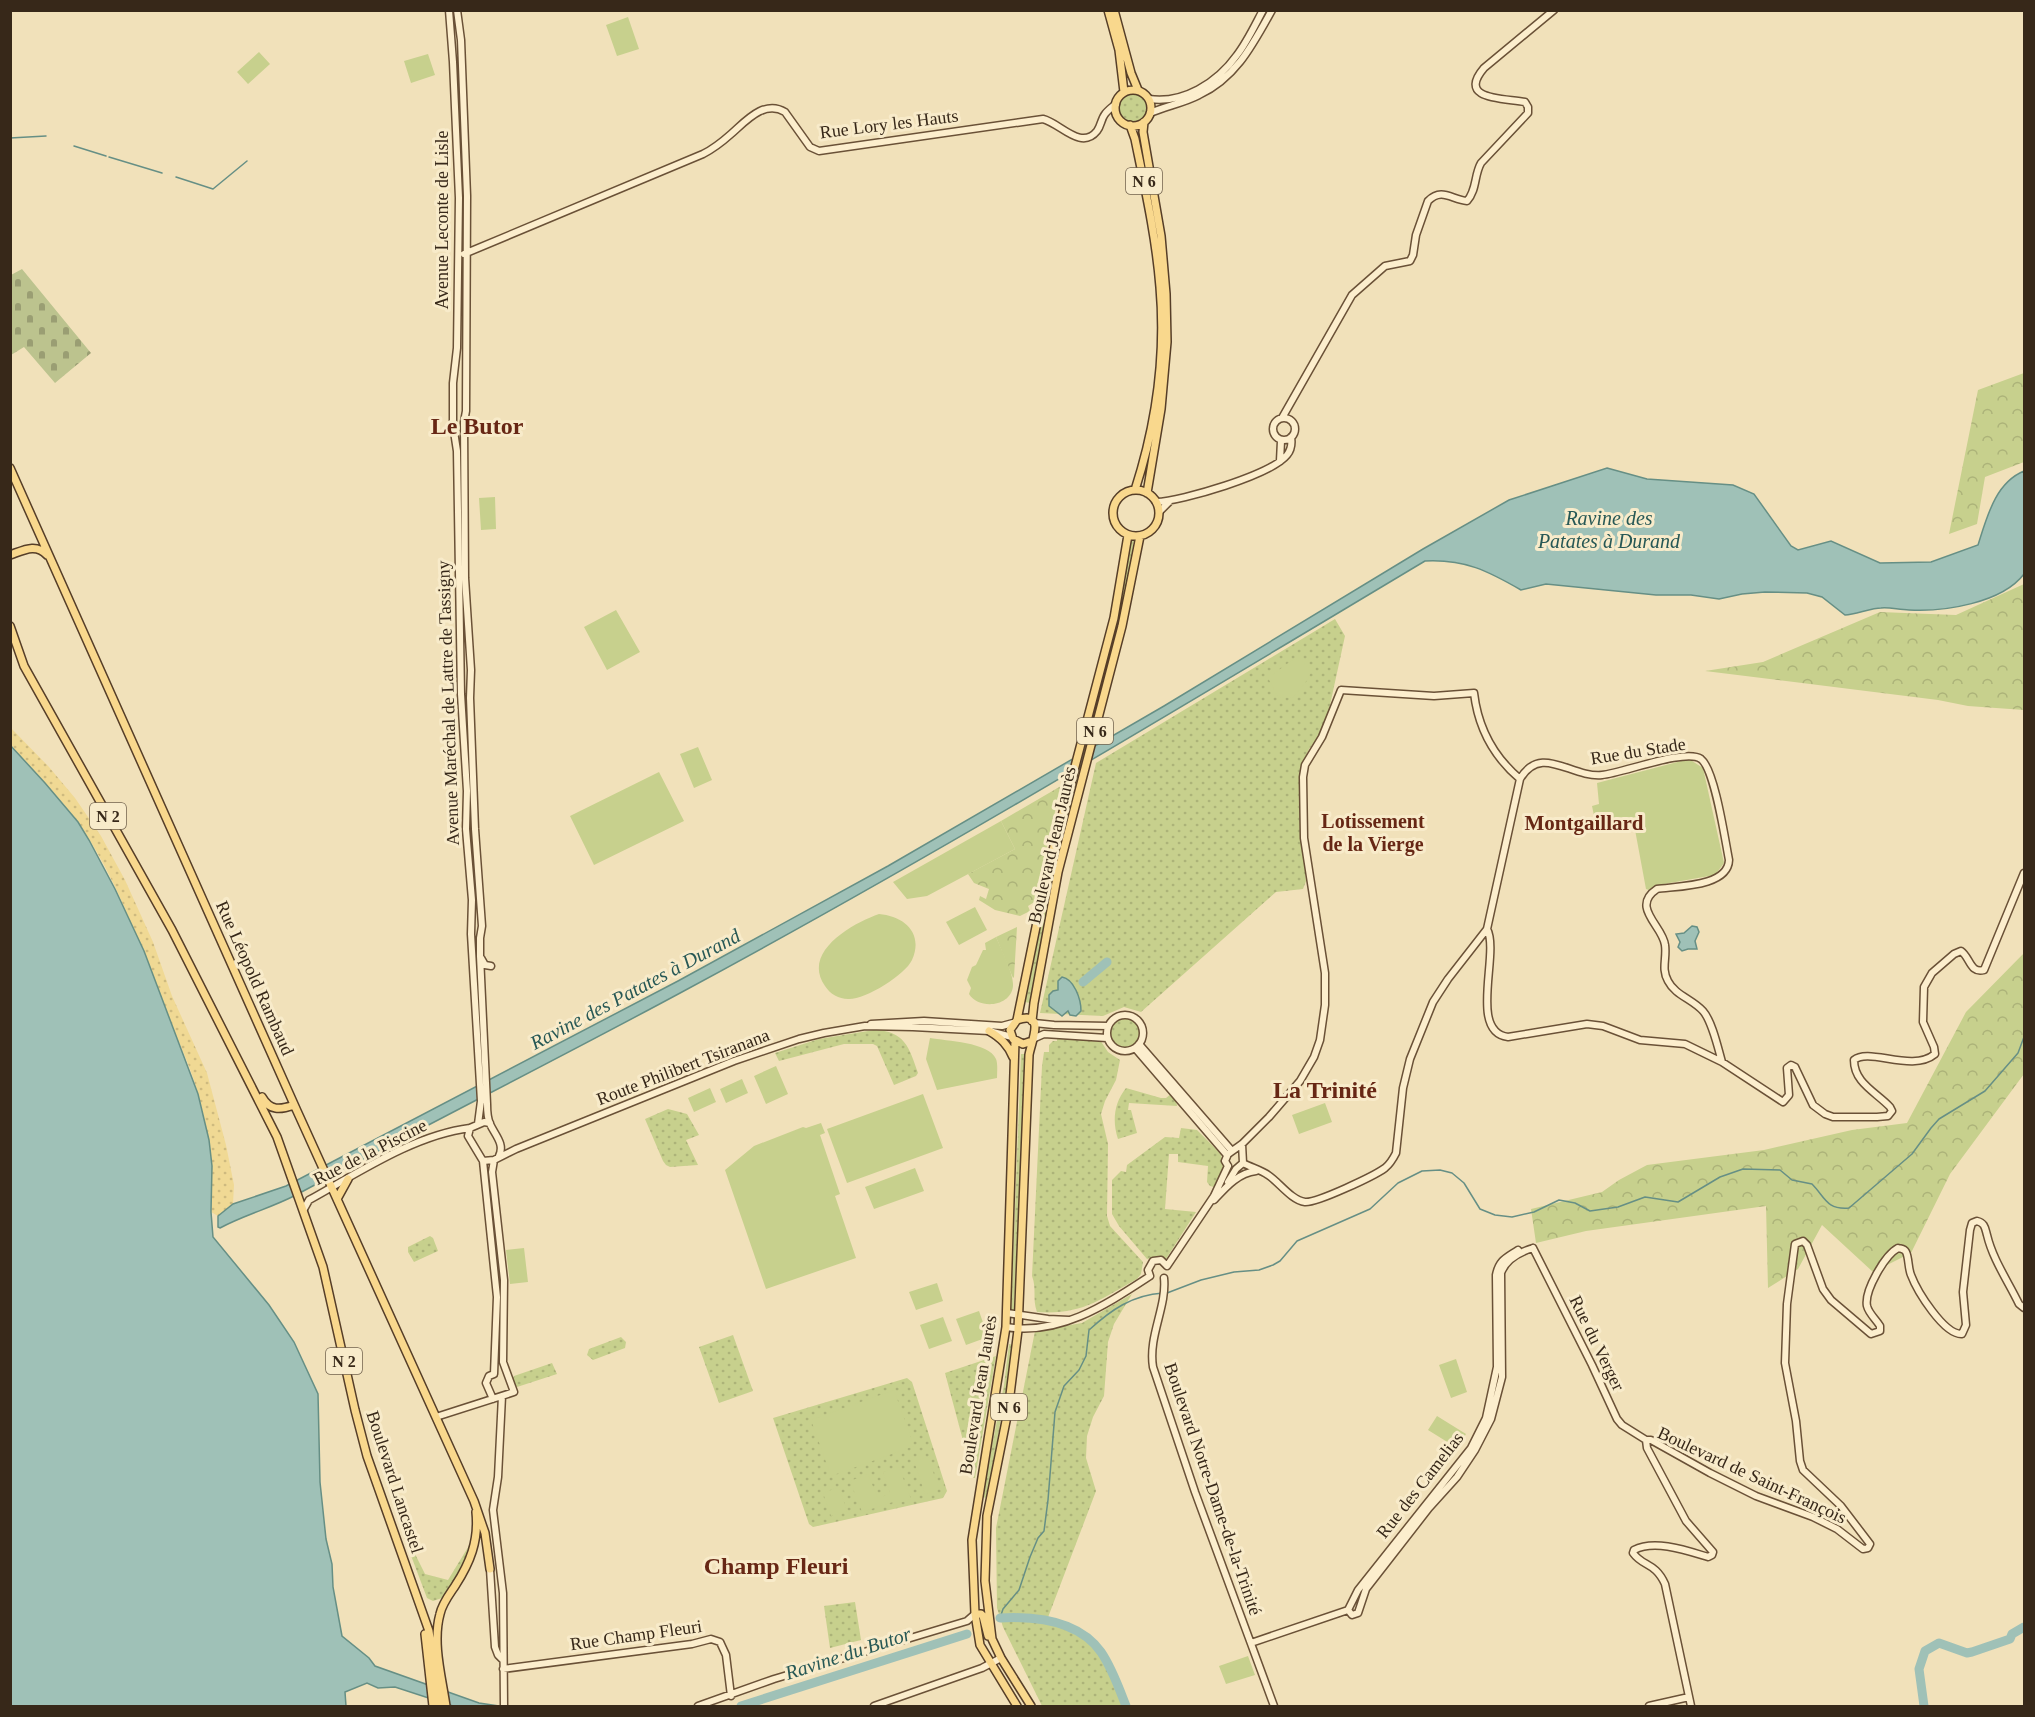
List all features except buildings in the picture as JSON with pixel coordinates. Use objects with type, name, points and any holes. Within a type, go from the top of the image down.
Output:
[{"type":"main road","points":[[1108,10],[1119,50],[1124,92],[1116,104],[1116,113],[1121,121],[1130,125],[1144,122],[1150,113],[1149,99],[1138,90],[1131,73],[1114,10]]},
{"type":"main road","points":[[1124,92],[1138,90]]},
{"type":"main road","name":"N 6","points":[[1144,122],[1143,132],[1157,237],[1163,356],[1147,493]]},
{"type":"main road","name":"N 6","points":[[1130,125],[1157,237]]},
{"type":"main road","name":"N 6","points":[[1135,490],[1158,408]]},
{"type":"main road","name":"Rue Léopold Rambaud","points":[[11,469],[294,1105],[474,1501]]},
{"type":"main road","points":[[1140,536],[1128,535],[1116,524],[1113,509],[1121,496],[1135,490],[1147,493],[1156,502],[1159,512]]},
{"type":"main road","name":"N 6","points":[[1140,536],[1153,529],[1159,512]]},
{"type":"main road","name":"Boulevard Jean Jaurès","points":[[1017,1707],[980,1645],[975,1614],[972,1539],[1006,1328],[1015,1062],[1010,1029],[1015,1021],[1047,873],[1114,618],[1128,535]]},
{"type":"main road","name":"Boulevard Jean Jaurès","points":[[1030,1707],[992,1639],[985,1581],[986,1521],[1008,1411],[1018,1330],[1029,1058],[1037,1029],[1033,1022],[1034,1003],[1058,872],[1122,626],[1140,536]]},
{"type":"main road","points":[[10,555],[36,548],[42,550],[52,562]]},
{"type":"main road","name":"N 2","points":[[10,626],[24,666],[172,930],[251,1083]]},
{"type":"main road","points":[[1015,1021],[1025,1018],[1033,1022]]},
{"type":"main road","points":[[989,1031],[1010,1048],[1015,1062]]},
{"type":"main road","points":[[1013,1039],[1023,1044],[1033,1040]]},
{"type":"main road","points":[[251,1083],[269,1106],[282,1109],[294,1105]]},
{"type":"main road","name":"Boulevard Lancastel","points":[[251,1083],[293,1178],[323,1267],[367,1456],[416,1590],[434,1662]]},
{"type":"main road","points":[[337,1199],[348,1179]]},
{"type":"main road","points":[[474,1501],[484,1533],[490,1569]]},
{"type":"main road","points":[[432,1707],[437,1623],[445,1601],[466,1569],[473,1551],[477,1529],[474,1501]]},
{"type":"main road","points":[[975,1614],[981,1614],[987,1633],[992,1639]]},
{"type":"main road","points":[[434,1662],[440,1707]]},
{"type":"main road","points":[[434,1662],[446,1707]]},
{"type":"street","name":"Avenue Leconte de Lisle","points":[[449,10],[459,198],[457,348],[453,383],[453,429]]},
{"type":"street","name":"Avenue Leconte de Lisle","points":[[457,10],[460,22],[465,123],[466,411],[464,422]]},
{"type":"street","points":[[1149,99],[1158,100],[1185,95],[1217,77],[1238,54],[1263,10]]},
{"type":"street","points":[[1150,113],[1193,98],[1219,83],[1245,57],[1272,10]]},
{"type":"street","points":[[1285,419],[1290,404],[1352,295],[1385,266],[1408,262],[1412,258],[1416,235],[1428,201],[1444,193],[1467,201],[1474,189],[1477,171],[1481,164],[1528,113],[1525,102],[1486,97],[1480,93],[1476,85],[1477,76],[1554,10]]},
{"type":"street","name":"Rue Lory les Hauts","points":[[458,257],[466,250],[476,249],[703,154],[719,144],[752,116],[770,108],[785,112],[810,147],[819,151],[1043,119],[1052,122],[1071,135],[1081,138],[1089,137],[1096,132],[1104,115],[1116,104]]},
{"type":"street","points":[[1108,111],[1116,113]]},
{"type":"street","points":[[1156,502],[1172,500],[1240,481],[1280,461],[1288,454],[1295,429],[1285,419]]},
{"type":"street","points":[[1280,461],[1281,441],[1275,435],[1273,428],[1276,422],[1285,419]]},
{"type":"street","name":"Avenue Maréchal de Lattre de Tassigny","points":[[464,422],[465,578],[471,670],[475,829],[481,902],[480,956]]},
{"type":"street","name":"Avenue Maréchal de Lattre de Tassigny","points":[[453,429],[457,451],[461,685],[467,791],[466,830],[472,900],[471,934],[478,975]]},
{"type":"street","points":[[1281,441],[1291,437]]},
{"type":"street","points":[[1159,512],[1172,500]]},
{"type":"street","points":[[1167,1266],[1214,1196],[1228,1166],[1226,1161],[1231,1152],[1269,1117],[1300,1081],[1314,1057],[1320,1040],[1325,1005],[1325,974],[1304,838],[1303,777],[1305,765],[1326,729],[1341,690],[1434,696],[1474,693],[1477,712],[1488,739],[1511,771],[1520,779],[1487,929],[1448,979],[1433,1002],[1421,1029],[1406,1073],[1396,1153],[1388,1165],[1345,1188],[1309,1202],[1298,1200],[1269,1175],[1239,1166],[1228,1166]]},
{"type":"street","name":"Rue du Stade","points":[[1520,779],[1530,766],[1543,761],[1582,774],[1596,776],[1686,755],[1699,758],[1707,766],[1729,860],[1727,869],[1717,879],[1657,889],[1649,895],[1646,905],[1665,945],[1664,963],[1667,980],[1674,990],[1705,1014],[1722,1062]]},
{"type":"street","points":[[1487,929],[1490,940],[1488,967],[1490,1022],[1497,1034],[1508,1037],[1587,1024],[1603,1026],[1640,1041],[1690,1046],[1722,1062],[1783,1102],[1789,1095],[1787,1068],[1791,1065],[1796,1067],[1813,1105],[1825,1114],[1833,1117],[1888,1116],[1892,1112],[1890,1107],[1863,1084],[1856,1072],[1854,1060],[1862,1056],[1910,1062],[1927,1059],[1935,1054],[1923,1022],[1924,987],[1927,980],[1954,954],[1961,951],[1974,970],[1978,972],[1984,970],[2025,873]]},
{"type":"street","points":[[436,1417],[514,1392],[503,1362],[505,1297],[492,1172],[502,1151],[490,1123],[484,1099],[478,975],[480,956]]},
{"type":"street","points":[[480,956],[485,965],[491,966]]},
{"type":"street","points":[[1122,1015],[1133,1017],[1143,1032],[1137,1046],[1127,1051],[1120,1050],[1110,1044],[1107,1038],[1108,1026],[1116,1017],[1122,1015]]},
{"type":"street","name":"Route Philibert Tsiranana","points":[[497,1158],[734,1061],[799,1039],[875,1023],[910,1021],[1002,1026],[1015,1021]]},
{"type":"street","points":[[1033,1022],[1054,1026],[1108,1026]]},
{"type":"street","name":"Route Philibert Tsiranana","points":[[866,1026],[989,1031],[1013,1039]]},
{"type":"street","points":[[1033,1040],[1044,1034],[1107,1038]]},
{"type":"street","points":[[1137,1046],[1231,1152],[1242,1155]]},
{"type":"street","points":[[478,1124],[484,1099]]},
{"type":"street","points":[[481,1401],[487,1395],[487,1379],[494,1374],[497,1297],[483,1161],[468,1136],[470,1128],[484,1122],[490,1123]]},
{"type":"street","name":"Rue de la Piscine","points":[[304,1209],[309,1200],[414,1144],[441,1134],[470,1128]]},
{"type":"street","name":"Rue de la Piscine","points":[[456,1131],[468,1136]]},
{"type":"street","points":[[1214,1196],[1232,1178],[1239,1166],[1242,1144]]},
{"type":"street","points":[[501,1145],[516,1149]]},
{"type":"street","points":[[483,1161],[497,1158]]},
{"type":"street","points":[[1206,1208],[1237,1178],[1257,1170]]},
{"type":"street","name":"Boulevard de Saint-François","points":[[1691,1707],[1665,1584],[1654,1568],[1638,1559],[1633,1553],[1637,1548],[1652,1547],[1672,1547],[1708,1557],[1713,1555],[1713,1552],[1686,1521],[1647,1449],[1646,1440],[1651,1440],[1756,1496],[1813,1517],[1837,1529],[1863,1549],[1868,1548],[1870,1544],[1831,1495],[1809,1478],[1800,1461],[1796,1421],[1785,1363],[1787,1304],[1795,1244],[1803,1241],[1807,1245],[1823,1288],[1831,1300],[1871,1334],[1880,1331],[1880,1326],[1868,1308],[1868,1288],[1890,1253],[1898,1248],[1902,1249],[1906,1252],[1910,1273],[1927,1304],[1952,1333],[1962,1334],[1966,1325],[1963,1292],[1970,1230],[1972,1223],[1982,1222],[1997,1263],[2019,1304],[2025,1308]]},
{"type":"street","name":"Rue des Camelias","points":[[1356,1605],[1358,1590],[1466,1454],[1483,1425],[1496,1373],[1498,1264],[1521,1248],[1533,1248]]},
{"type":"street","name":"Rue du Verger","points":[[1533,1248],[1593,1365],[1617,1419],[1622,1425],[1646,1440]]},
{"type":"street","points":[[1161,1260],[1167,1266],[1168,1273],[1164,1278],[1158,1280],[1150,1276],[1148,1270],[1153,1261],[1161,1260]]},
{"type":"street","points":[[1006,1328],[1030,1330],[1075,1320],[1150,1276]]},
{"type":"street","name":"Boulevard Notre-Dame-de-la-Trinité","points":[[1164,1278],[1151,1349],[1153,1367],[1199,1503],[1274,1707]]},
{"type":"street","points":[[1007,1313],[1075,1320]]},
{"type":"street","points":[[488,1389],[493,1399]]},
{"type":"street","points":[[502,1396],[498,1477],[493,1510],[503,1593],[504,1707]]},
{"type":"street","points":[[490,1569],[495,1647],[498,1655],[514,1666]]},
{"type":"street","points":[[1251,1643],[1348,1610],[1348,1607],[1356,1605],[1359,1611],[1355,1615],[1350,1614],[1348,1610]]},
{"type":"street","points":[[698,1707],[774,1679],[967,1621],[975,1614]]},
{"type":"street","name":"Rue Champ Fleuri","points":[[503,1669],[692,1644],[711,1639],[720,1642],[726,1655],[731,1696]]},
{"type":"street","points":[[874,1707],[1001,1658]]},
{"type":"street","name":"Rue Champ Fleuri","points":[[730,1682],[739,1693]]},
{"type":"street","points":[[1649,1707],[1689,1698]]},
{"type":"green space","points":[[628,17],[639,49],[617,56],[606,25]]},
{"type":"green space","points":[[259,52],[270,64],[248,84],[237,72]]},
{"type":"green space","points":[[428,54],[435,75],[411,83],[404,61]]},
{"type":"green space","points":[[1134,93],[1144,98],[1149,108],[1144,118],[1134,123],[1124,118],[1119,108],[1124,98]]},
{"type":"green space","points":[[22,269],[91,353],[55,383],[24,347],[11,355],[11,275]]},
{"type":"green space","points":[[2024,373],[2024,462],[1985,477],[1977,524],[1949,534],[1978,390]]},
{"type":"green space","points":[[495,497],[496,529],[481,530],[479,498]]},
{"type":"green space","points":[[1130,540],[1134,540],[1118,630],[1058,854],[1030,1003],[1025,1002],[1054,854],[1113,630],[1125,577]]},
{"type":"green space","points":[[2024,584],[2024,710],[1968,706],[1938,700],[1705,671],[1763,662],[1880,612],[1956,615]]},
{"type":"green space","points":[[616,610],[640,652],[607,670],[584,627]]},
{"type":"green space","points":[[1335,619],[1345,636],[1325,728],[1309,749],[1301,767],[1301,831],[1306,881],[1303,889],[1276,892],[1141,1012],[1124,1007],[1103,1016],[1040,1013],[1096,763]]},
{"type":"green space","points":[[1295,658],[1311,671],[1308,679],[1293,698],[1278,697],[1268,678]]},
{"type":"green space","points":[[698,747],[712,780],[694,788],[680,754]]},
{"type":"green space","points":[[1689,759],[1703,768],[1724,863],[1715,875],[1664,884],[1649,890],[1646,889],[1633,819],[1596,825],[1592,806],[1599,804],[1597,783]]},
{"type":"green space","points":[[659,772],[684,821],[594,865],[570,816]]},
{"type":"green space","points":[[1061,786],[1036,901],[1028,906],[1030,911],[1020,916],[995,910],[979,900],[980,896],[986,899],[989,889],[974,883],[968,874],[1015,849],[1001,821]]},
{"type":"green space","points":[[1001,821],[1015,849],[927,896],[907,899],[893,882]]},
{"type":"green space","points":[[975,907],[987,930],[959,945],[946,922]]},
{"type":"green space","points":[[879,914],[896,918],[909,928],[915,942],[912,960],[901,973],[874,991],[855,998],[845,999],[835,996],[825,986],[819,974],[820,962],[825,951],[844,932]]},
{"type":"green space","points":[[1017,927],[1014,977],[1013,978],[996,937]]},
{"type":"green space","points":[[996,937],[1009,968],[1013,986],[1007,998],[1001,1002],[987,1004],[974,999],[969,994],[971,988],[967,980],[972,967],[976,965],[983,950],[986,950],[985,943]]},
{"type":"green space","points":[[2024,953],[2024,1074],[1950,1174],[1911,1253],[1873,1272],[1822,1225],[1798,1269],[1768,1288],[1766,1206],[1586,1231],[1536,1243],[1531,1209],[1602,1192],[1647,1165],[1764,1150],[1852,1130],[1907,1123],[1966,1012]]},
{"type":"green space","points":[[1125,1018],[1135,1023],[1140,1033],[1135,1043],[1125,1048],[1115,1043],[1110,1033],[1115,1023]]},
{"type":"green space","points":[[874,1030],[893,1033],[904,1042],[915,1064],[918,1073],[916,1076],[894,1085],[877,1046],[873,1044],[844,1044],[779,1061],[775,1053],[819,1039]]},
{"type":"green space","points":[[930,1038],[966,1043],[992,1053],[996,1059],[997,1078],[937,1090],[926,1059]]},
{"type":"green space","points":[[1057,1039],[1100,1040],[1108,1052],[1120,1060],[1116,1080],[1101,1114],[1108,1144],[1107,1216],[1110,1226],[1143,1262],[1141,1274],[1137,1279],[1101,1299],[1066,1311],[1037,1312],[1032,1276],[1042,1066],[1044,1052],[1049,1052],[1049,1045]]},
{"type":"green space","points":[[1021,1054],[1025,1054],[1014,1311],[1011,1311]]},
{"type":"green space","points":[[776,1066],[788,1094],[766,1104],[754,1076]]},
{"type":"green space","points":[[742,1079],[748,1093],[726,1103],[720,1089]]},
{"type":"green space","points":[[710,1088],[716,1102],[694,1112],[688,1098]]},
{"type":"green space","points":[[1126,1088],[1161,1098],[1166,1098],[1171,1094],[1177,1106],[1129,1103],[1128,1110],[1131,1110],[1137,1133],[1118,1139],[1115,1112]]},
{"type":"green space","points":[[923,1094],[943,1148],[847,1183],[827,1129]]},
{"type":"green space","points":[[1325,1103],[1332,1122],[1299,1134],[1292,1115]]},
{"type":"green space","points":[[668,1109],[687,1114],[699,1135],[686,1140],[698,1165],[670,1167],[663,1161],[645,1119]]},
{"type":"green space","points":[[821,1123],[825,1133],[820,1135],[840,1194],[835,1196],[856,1258],[766,1289],[725,1170],[754,1146],[803,1127]]},
{"type":"green space","points":[[1181,1128],[1197,1130],[1221,1154],[1224,1173],[1214,1187],[1210,1186],[1207,1182],[1208,1166],[1178,1162],[1178,1154],[1169,1154],[1165,1209],[1196,1212],[1166,1259],[1157,1257],[1147,1259],[1119,1226],[1112,1214],[1112,1180],[1121,1171],[1126,1172],[1127,1165],[1165,1137],[1179,1138]]},
{"type":"green space","points":[[915,1168],[924,1191],[874,1209],[865,1187]]},
{"type":"green space","points":[[430,1236],[438,1251],[414,1262],[408,1252],[408,1247]]},
{"type":"green space","points":[[524,1248],[528,1282],[510,1284],[506,1250]]},
{"type":"green space","points":[[937,1283],[943,1301],[916,1310],[909,1292]]},
{"type":"green space","points":[[1132,1294],[1114,1324],[1108,1342],[1104,1396],[1093,1417],[1087,1436],[1086,1458],[1096,1491],[1047,1620],[1078,1630],[1101,1650],[1126,1706],[1042,1706],[1003,1627],[997,1608],[996,1528],[1035,1331],[1082,1323]]},
{"type":"green space","points":[[979,1311],[988,1337],[966,1345],[956,1319]]},
{"type":"green space","points":[[943,1317],[952,1341],[929,1349],[920,1325]]},
{"type":"green space","points":[[733,1335],[753,1391],[719,1403],[699,1347]]},
{"type":"green space","points":[[621,1337],[626,1342],[625,1348],[593,1360],[587,1355],[589,1349]]},
{"type":"green space","points":[[1009,1344],[1014,1345],[987,1498],[982,1497],[1004,1385]]},
{"type":"green space","points":[[996,1356],[975,1478],[973,1478],[945,1373]]},
{"type":"green space","points":[[1456,1359],[1467,1392],[1451,1398],[1439,1365]]},
{"type":"green space","points":[[552,1363],[557,1374],[517,1387],[515,1385],[514,1376]]},
{"type":"green space","points":[[907,1378],[912,1382],[947,1491],[943,1498],[813,1527],[809,1524],[773,1418]]},
{"type":"green space","points":[[894,1390],[914,1446],[831,1476],[811,1420]]},
{"type":"green space","points":[[1437,1416],[1466,1434],[1457,1448],[1428,1430]]},
{"type":"green space","points":[[928,1457],[939,1489],[925,1494],[914,1461]]},
{"type":"green space","points":[[899,1467],[911,1499],[862,1512],[850,1481],[868,1474],[878,1499],[890,1493],[883,1472]]},
{"type":"green space","points":[[839,1487],[847,1511],[831,1516],[823,1493]]},
{"type":"green space","points":[[404,1537],[425,1574],[448,1580],[470,1544],[465,1565],[442,1598],[433,1601],[427,1598]]},
{"type":"green space","points":[[855,1602],[861,1640],[830,1648],[824,1606]]},
{"type":"green space","points":[[1248,1656],[1255,1675],[1226,1684],[1219,1666]]},
{"type":"sand","points":[[10,727],[75,798],[101,836],[125,880],[153,942],[172,996],[207,1073],[226,1145],[234,1185],[233,1204],[218,1216],[211,1212],[208,1139],[196,1086],[125,908],[104,865],[79,824],[11,745]]},
{"type":"water","name":"Ravine des Patates à Durand","points":[[1607,468],[1647,479],[1733,485],[1754,494],[1791,546],[1798,550],[1831,541],[1880,563],[1931,562],[1978,545],[1989,512],[1999,492],[2014,476],[2024,471],[2024,574],[2002,592],[1971,604],[1923,610],[1877,608],[1845,615],[1822,597],[1807,593],[1765,592],[1719,599],[1546,584],[1521,590],[1498,577],[1464,564],[1425,561],[1056,781],[776,940],[634,1018],[296,1195],[218,1227],[218,1216],[233,1204],[286,1186],[678,981],[888,866],[1164,706],[1423,549],[1509,500]]},
{"type":"water","points":[[10,745],[78,822],[115,889],[144,951],[198,1094],[209,1140],[212,1166],[213,1237],[269,1305],[294,1342],[318,1394],[320,1482],[326,1539],[332,1564],[333,1587],[342,1636],[369,1658],[375,1666],[479,1703],[499,1706],[453,1706],[395,1687],[378,1688],[367,1683],[345,1692],[346,1706],[11,1706]]},
{"type":"water","points":[[1692,926],[1697,927],[1699,932],[1695,941],[1697,949],[1682,951],[1678,947],[1680,942],[1676,934],[1684,933]]},
{"type":"water","points":[[1062,977],[1070,981],[1078,995],[1081,1011],[1076,1016],[1070,1015],[1068,1011],[1062,1016],[1049,1006],[1049,995],[1058,990],[1058,981]]},
{"type":"waterway","points":[[10,138],[46,136]]},
{"type":"waterway","points":[[74,146],[106,156]]},
{"type":"waterway","points":[[109,157],[162,173]]},
{"type":"waterway","points":[[176,177],[213,189],[247,161]]},
{"type":"waterway","points":[[1083,982],[1107,962]]},
{"type":"waterway","points":[[1167,1293],[1201,1280],[1234,1272],[1259,1270],[1273,1265],[1280,1261],[1297,1241],[1370,1209],[1398,1183],[1422,1171],[1440,1170],[1452,1173],[1464,1183],[1480,1209],[1495,1215],[1512,1217],[1534,1212],[1559,1200],[1575,1203],[1590,1211],[1618,1207],[1645,1197],[1678,1202],[1720,1177],[1743,1169],[1780,1170],[1792,1180],[1812,1184],[1831,1205],[1849,1208],[1912,1154],[1939,1119],[1985,1091],[2018,1053],[2024,1037]]},
{"type":"waterway","points":[[1000,1618],[1003,1609],[1019,1590],[1038,1538],[1044,1531],[1055,1412],[1064,1386],[1079,1370],[1086,1356],[1089,1330],[1105,1316],[1132,1300],[1163,1293]]},
{"type":"waterway","name":"Ravine du Butor","points":[[1000,1618],[1042,1619],[1081,1633],[1092,1641],[1105,1658],[1126,1706]]},
{"type":"waterway","points":[[1924,1706],[1919,1669],[1925,1651],[1939,1643],[1967,1653],[1972,1652],[2010,1639],[2012,1634],[2024,1627]]},
{"type":"waterway","name":"Ravine du Butor","points":[[741,1706],[967,1634]]},
{"type":"district","name":"Le Butor","points":[[477,426]]},
{"type":"district","name":"Montgaillard","points":[[1584,823]]},
{"type":"district","name":"Lotissement de la Vierge","points":[[1373,832]]},
{"type":"district","name":"La Trinité","points":[[1325,1090]]},
{"type":"district","name":"Champ Fleuri","points":[[776,1566]]}]
